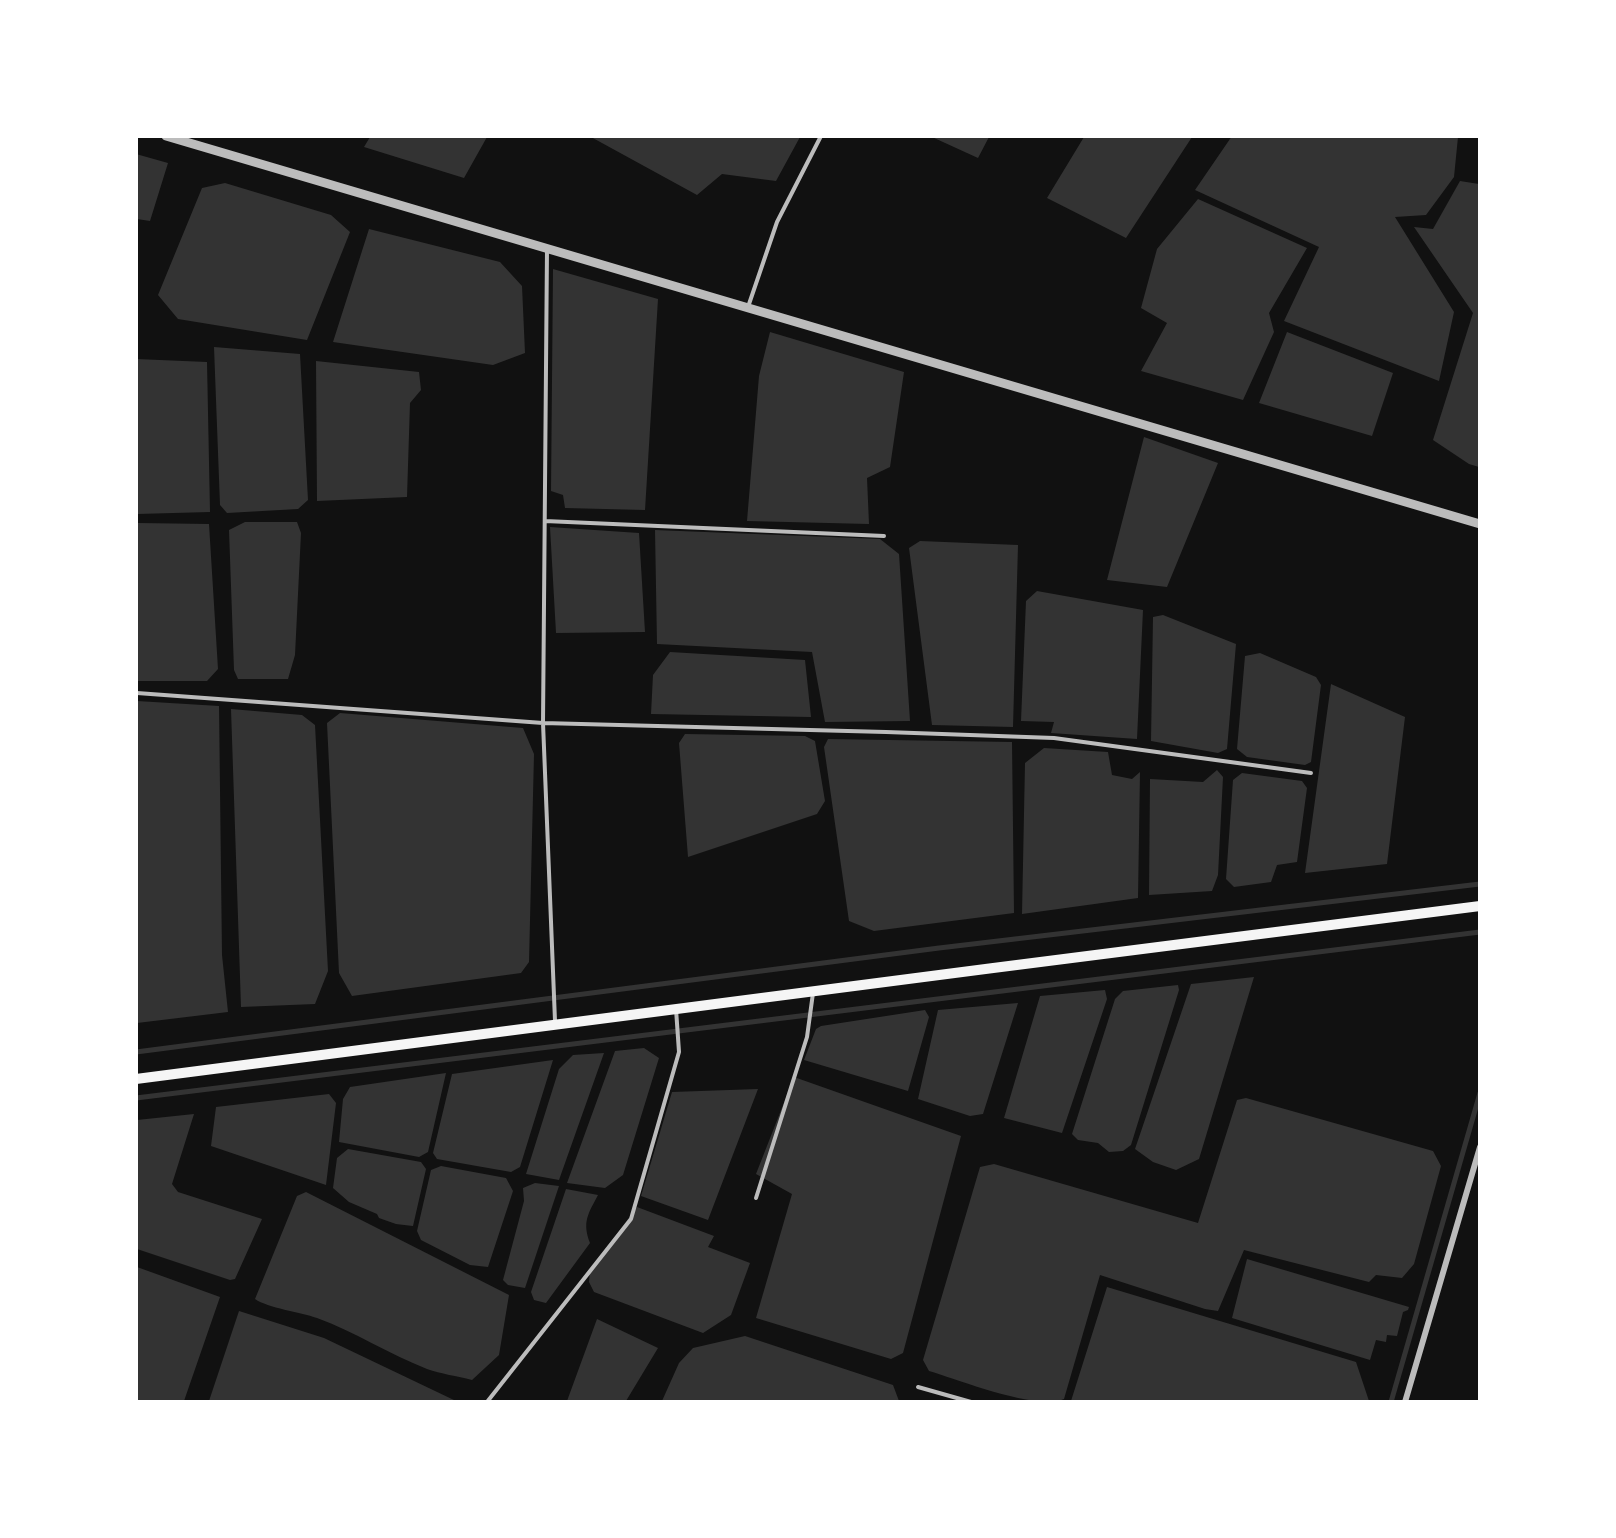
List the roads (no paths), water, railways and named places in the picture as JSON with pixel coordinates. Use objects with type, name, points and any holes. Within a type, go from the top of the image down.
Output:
[{"type":"main road","points":[[136,1078],[555,1022],[813,992],[1479,906]]},
{"type":"street","points":[[166,136],[1479,524]]},
{"type":"street","points":[[1405,1401],[1479,1147]]},
{"type":"lane","points":[[748,308],[777,222],[820,136]]},
{"type":"lane","points":[[546,248],[543,723],[555,1022]]},
{"type":"lane","points":[[545,521],[884,536]]},
{"type":"lane","points":[[137,693],[543,723],[1054,738],[1311,773]]},
{"type":"lane","points":[[756,1197],[807,1036],[813,992]]},
{"type":"lane","points":[[487,1401],[631,1219],[679,1052],[676,1008]]},
{"type":"lane","points":[[918,1387],[971,1401]]},
{"type":"waterway","points":[[136,1052],[939,948],[1480,884]]},
{"type":"waterway","points":[[136,1098],[1480,932]]},
{"type":"waterway","points":[[1391,1402],[1480,1093]]}]
